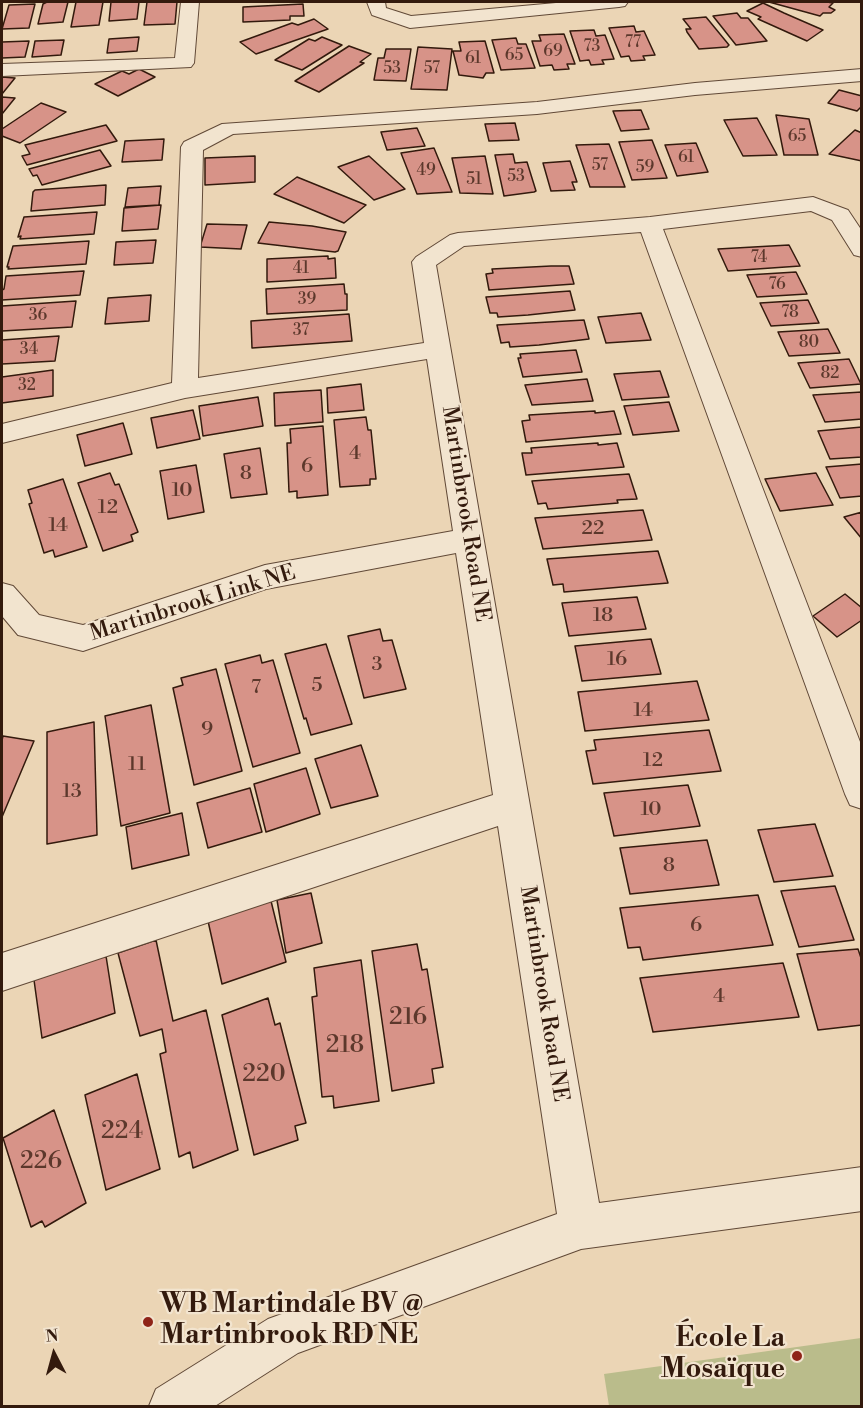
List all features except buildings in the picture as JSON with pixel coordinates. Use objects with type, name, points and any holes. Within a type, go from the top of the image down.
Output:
[{"type":"street","points":[[2,70],[184,63],[190,2]]},
{"type":"street","points":[[376,2],[378,11],[410,22],[619,2]]},
{"type":"street","points":[[185,389],[192,147],[229,128],[537,108],[695,89],[861,75]]},
{"type":"street","name":"Martinbrook Road NE","points":[[581,1227],[424,262],[458,240],[650,224],[813,204],[840,214],[861,250]]},
{"type":"street","points":[[650,224],[859,777]]},
{"type":"street","points":[[2,433],[185,389],[437,349]]},
{"type":"street","name":"Martinbrook Link NE","points":[[2,595],[29,626],[83,638],[265,577],[469,539]]},
{"type":"street","points":[[2,972],[513,805]]},
{"type":"street","points":[[173,1407],[284,1335],[581,1227],[861,1189]]},
{"type":"green space","name":"École La Mosaïque","points":[[861,1338],[861,1406],[609,1406],[604,1374]]},
{"type":"place","name":"WB Martindale BV @ Martinbrook RD NE","points":[[148,1322]]},
{"type":"place","name":"École La Mosaïque","points":[[797,1356]]}]
